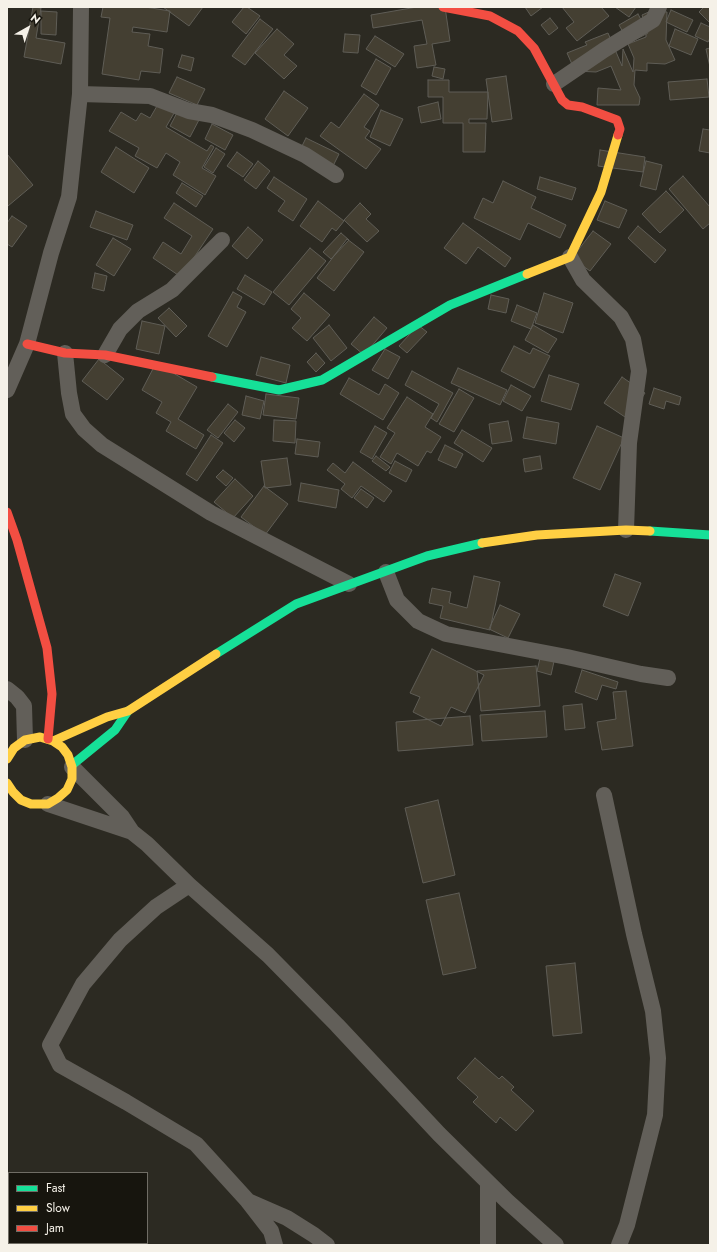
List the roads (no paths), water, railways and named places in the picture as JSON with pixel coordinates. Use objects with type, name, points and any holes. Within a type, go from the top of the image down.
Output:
[{"type":"street","points":[[7,390],[27,344],[51,254],[69,197],[80,94],[81,7]]},
{"type":"street","points":[[27,344],[65,353],[105,355],[280,390],[322,380],[450,305],[570,257],[601,192],[620,129],[617,120],[582,107],[568,105],[562,100],[534,48],[518,30],[490,16],[443,7]]},
{"type":"street","points":[[554,84],[604,50],[653,20],[658,7]]},
{"type":"street","points":[[80,94],[150,96],[189,111],[212,115],[252,130],[305,155],[336,175]]},
{"type":"street","points":[[105,355],[120,329],[138,311],[172,290],[222,240]]},
{"type":"street","points":[[570,257],[583,280],[621,317],[633,339],[639,371],[629,443],[626,530]]},
{"type":"street","points":[[65,353],[69,393],[73,414],[84,429],[102,445],[211,513],[349,584]]},
{"type":"street","points":[[7,512],[17,540],[47,648],[52,694],[51,740]]},
{"type":"street","points":[[51,740],[106,717],[128,711],[296,604],[427,556],[476,544],[537,535],[626,530],[710,535]]},
{"type":"street","points":[[386,572],[397,600],[418,621],[446,634],[567,657],[641,674],[668,678]]},
{"type":"street","points":[[7,689],[17,697],[24,706],[25,740]]},
{"type":"street","points":[[72,766],[115,730],[128,711]]},
{"type":"street","points":[[7,759],[14,748],[25,740],[32,738],[51,740],[62,747],[68,755],[72,766],[72,779],[67,790],[48,804]]},
{"type":"street","points":[[72,766],[122,817],[132,832],[268,955],[488,1183],[556,1245]]},
{"type":"street","points":[[7,783],[12,792],[21,800],[32,804]]},
{"type":"street","points":[[604,795],[634,934],[653,1011],[658,1058],[655,1115],[627,1225],[619,1245]]},
{"type":"street","points":[[13,803],[48,804],[132,832]]},
{"type":"street","points":[[189,885],[156,907],[120,940],[83,984],[50,1045],[60,1065],[196,1144],[246,1200],[271,1231],[275,1245]]},
{"type":"street","points":[[488,1183],[488,1245]]},
{"type":"street","points":[[246,1200],[287,1218],[327,1245]]}]
